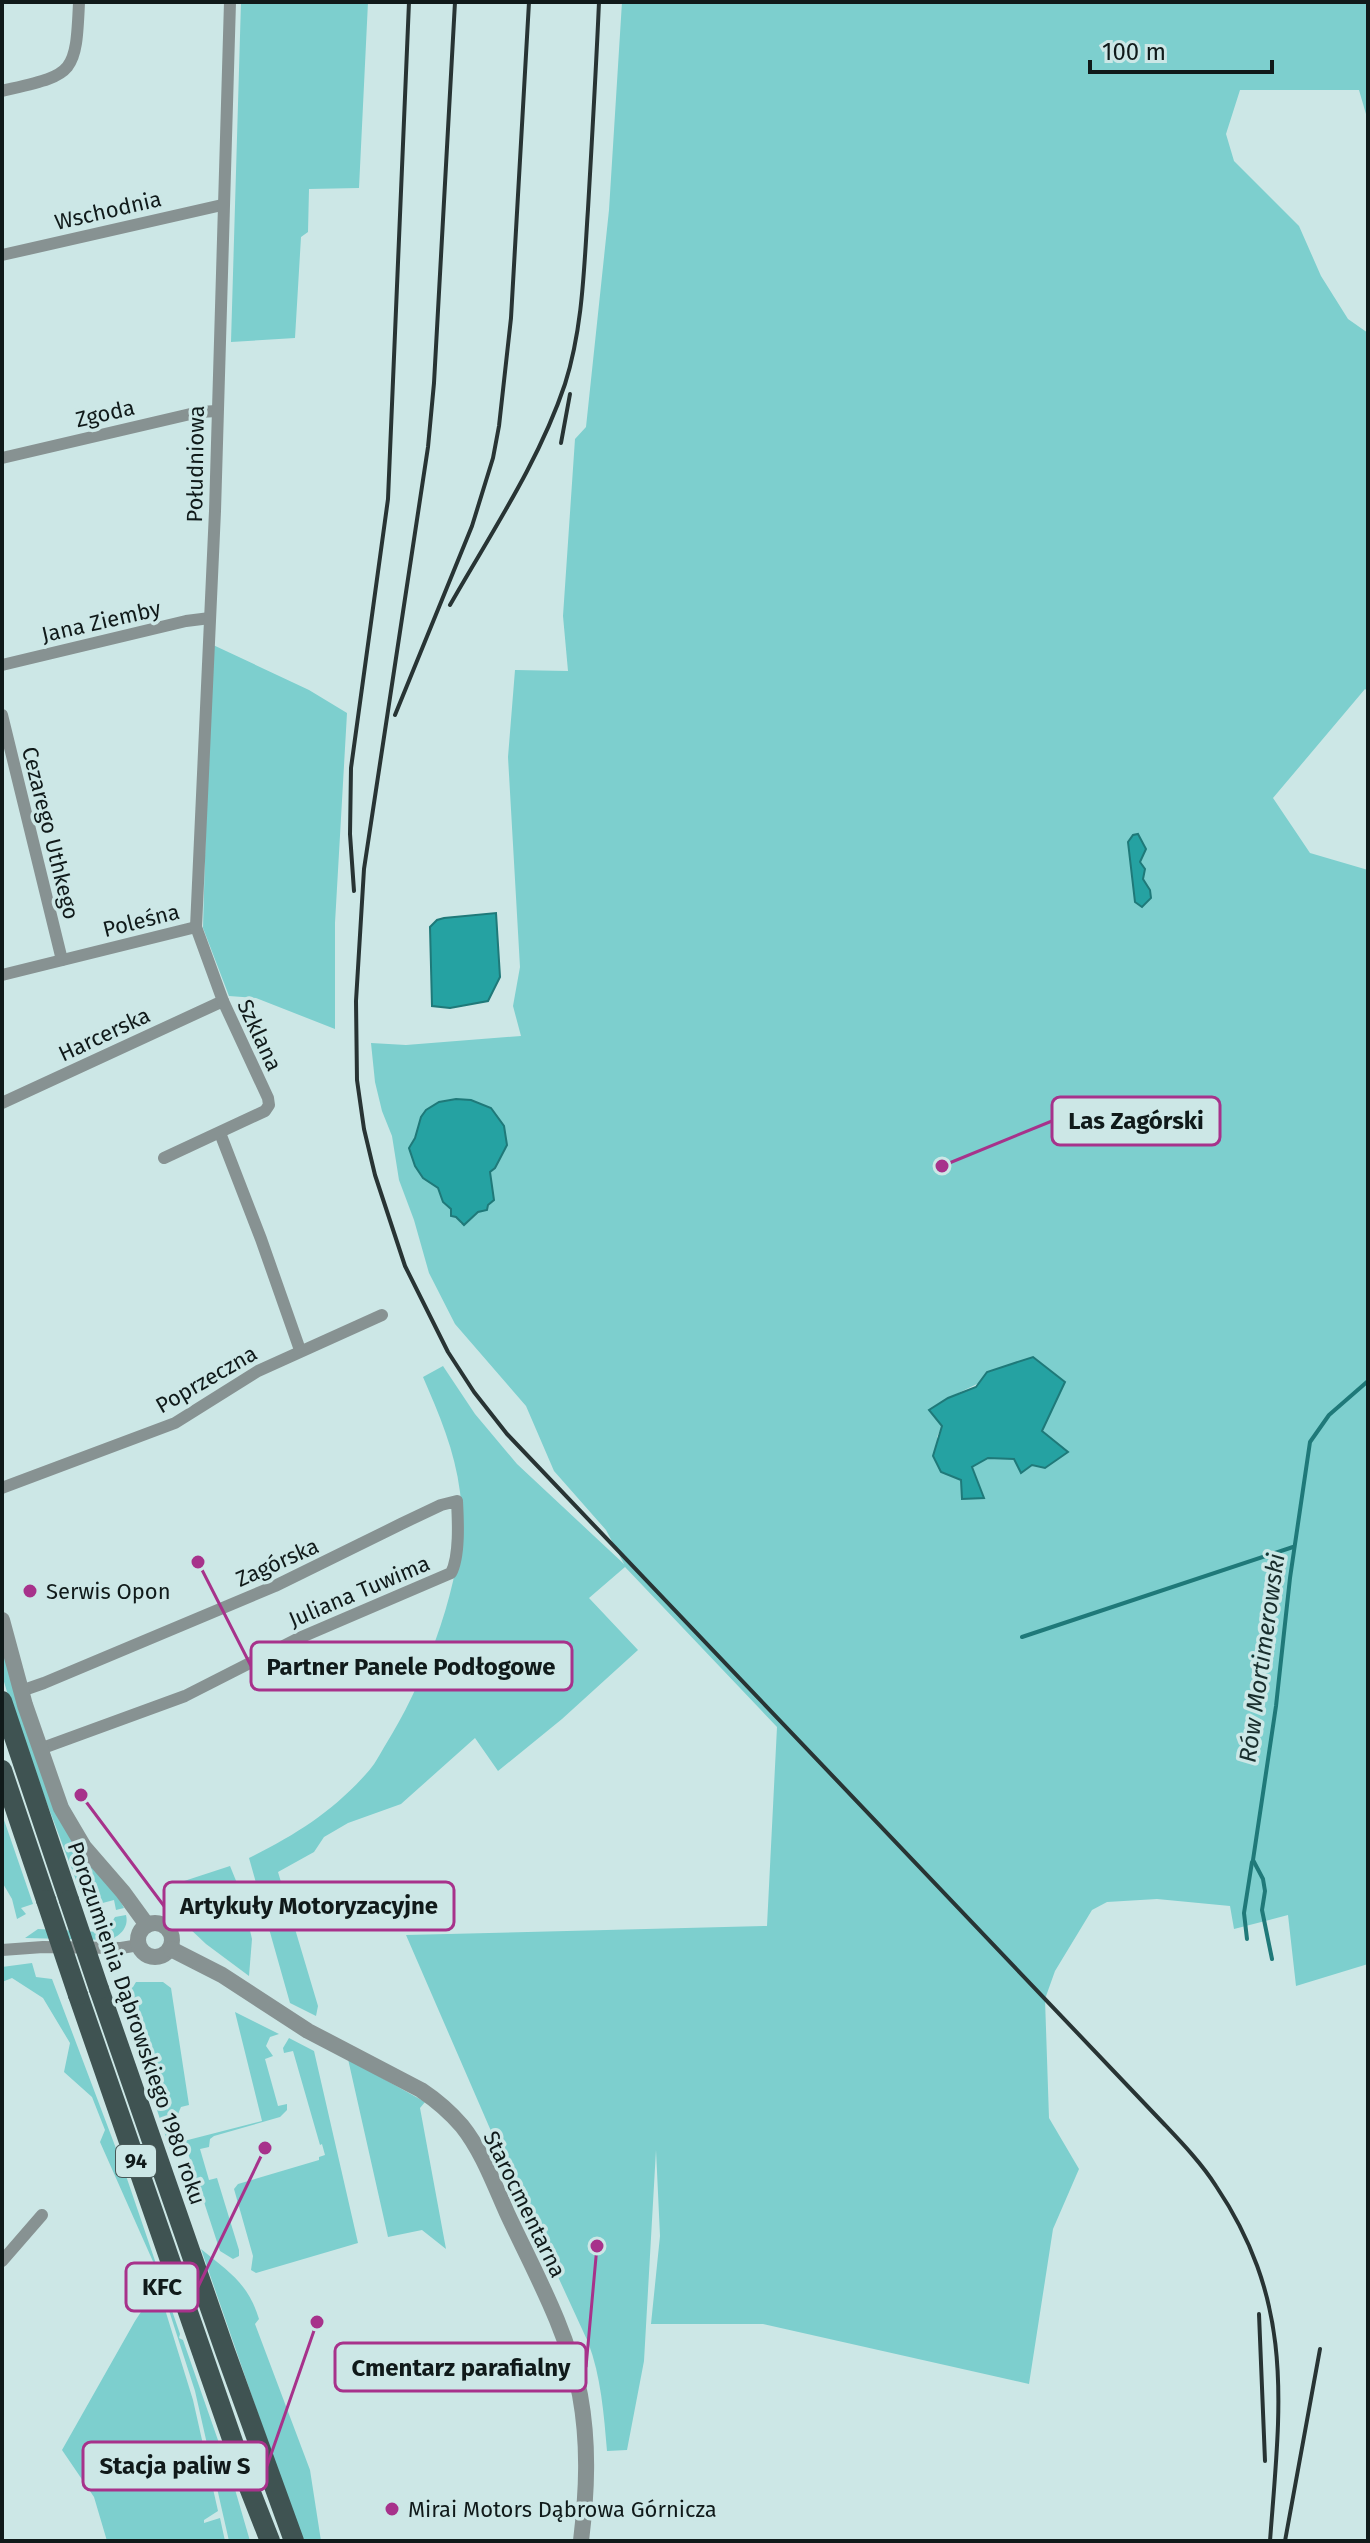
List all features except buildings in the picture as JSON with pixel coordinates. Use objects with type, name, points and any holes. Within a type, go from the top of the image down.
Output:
[{"type":"main road","name":"Porozumienia Dąbrowskiego 1980 roku","points":[[2,1701],[99,1989],[294,2541]]},
{"type":"main road","name":"Porozumienia Dąbrowskiego 1980 roku","points":[[2,1770],[270,2541]]},
{"type":"main road","points":[[2,1790],[15,1809]]},
{"type":"main road","points":[[248,2485],[257,2541]]},
{"type":"street","points":[[2,91],[48,81],[66,70],[78,45],[79,2]]},
{"type":"street","name":"Południowa","points":[[196,927],[210,618],[230,2]]},
{"type":"street","name":"Wschodnia","points":[[2,255],[222,205]]},
{"type":"street","name":"Zgoda","points":[[2,458],[199,412],[217,411]]},
{"type":"street","name":"Jana Ziemby","points":[[2,665],[210,618]]},
{"type":"street","name":"Cezarego Uthkego","points":[[2,715],[62,960]]},
{"type":"street","name":"Poleśna","points":[[2,975],[196,927]]},
{"type":"street","name":"Szklana","points":[[164,1158],[265,1111],[269,1105],[223,1001],[196,927]]},
{"type":"street","name":"Harcerska","points":[[2,1103],[223,1001]]},
{"type":"street","points":[[220,1133],[300,1350]]},
{"type":"street","name":"Poprzeczna","points":[[2,1488],[175,1423],[245,1377],[382,1315]]},
{"type":"street","name":"Zagórska","points":[[21,1691],[275,1586],[441,1505],[457,1501]]},
{"type":"street","name":"Juliana Tuwima","points":[[40,1749],[185,1696],[297,1639],[451,1573],[458,1525],[457,1501]]},
{"type":"street","points":[[2,1620],[21,1691],[61,1808],[78,1838],[147,1925]]},
{"type":"street","points":[[156,1923],[169,1930],[173,1939],[171,1949],[160,1957],[144,1953],[139,1945],[140,1932],[147,1925],[156,1923]]},
{"type":"street","points":[[2,1950],[139,1945]]},
{"type":"street","name":"Starocmentarna","points":[[171,1949],[222,1975],[308,2031],[421,2090],[463,2128],[521,2242],[561,2332],[575,2373],[587,2448],[588,2482],[581,2541]]},
{"type":"street","points":[[2,2261],[42,2215]]},
{"type":"shaded area","points":[[241,2],[368,2],[359,188],[309,189],[308,232],[301,237],[295,338],[231,342]]},
{"type":"shaded area","points":[[622,2],[1365,2],[1368,5],[1368,121],[1359,90],[1240,90],[1226,134],[1234,161],[1299,226],[1321,276],[1348,319],[1368,333],[1368,691],[1365,689],[1273,798],[1310,853],[1368,870],[1368,1964],[1296,1986],[1288,1915],[1234,1929],[1230,1906],[1157,1899],[1107,1902],[1092,1910],[1055,1971],[1045,1999],[1049,2118],[1079,2169],[1053,2229],[1029,2384],[763,2324],[651,2324],[660,2236],[656,2150],[644,2361],[627,2450],[607,2451],[599,2382],[588,2342],[491,2131],[406,1935],[767,1926],[777,1727],[625,1567],[589,1598],[638,1650],[562,1719],[498,1771],[475,1738],[401,1804],[348,1823],[324,1837],[314,1852],[278,1872],[318,2006],[316,2016],[290,2003],[249,1858],[312,1822],[369,1771],[401,1718],[430,1656],[452,1588],[461,1521],[460,1492],[454,1462],[423,1377],[443,1366],[475,1414],[517,1464],[624,1564],[606,1530],[554,1471],[526,1406],[455,1324],[429,1273],[399,1180],[392,1136],[375,1082],[371,1043],[406,1045],[521,1036],[513,1006],[520,967],[508,757],[515,670],[568,671],[563,616],[575,439],[586,427],[609,210]],"holes":[[[426,1110],[507,1145],[490,1172],[478,1212],[465,1224],[461,1224],[448,1204],[443,1202],[439,1188],[415,1166],[409,1148]],[[1033,1357],[1065,1382],[1042,1431],[1067,1451],[1032,1465],[1021,1473],[1014,1459],[988,1458],[972,1466],[984,1497],[961,1480],[937,1437],[942,1426],[929,1410]]]},
{"type":"shaded area","points":[[211,644],[309,690],[347,713],[335,923],[335,1029],[256,998],[229,996],[203,928]]},
{"type":"shaded area","points":[[1138,834],[1146,849],[1140,862],[1145,869],[1143,879],[1151,898],[1142,907],[1135,902],[1128,842]]},
{"type":"shaded area","points":[[496,913],[500,977],[488,1001],[450,1008],[432,1006],[430,927],[444,918]]},
{"type":"shaded area","points":[[471,1100],[491,1108],[504,1126],[507,1145],[490,1172],[494,1200],[487,1210],[478,1212],[464,1225],[451,1216],[451,1209],[443,1202],[438,1188],[423,1178],[409,1148],[426,1110],[439,1102]]},
{"type":"shaded area","points":[[1033,1357],[1065,1382],[1042,1431],[1068,1452],[1045,1468],[1032,1465],[1021,1473],[1014,1459],[988,1458],[972,1467],[984,1498],[962,1499],[961,1480],[941,1472],[933,1456],[942,1426],[929,1410],[948,1398],[976,1387],[987,1372]]},
{"type":"shaded area","points":[[2,1644],[26,1727],[124,1908],[116,1910],[114,1900],[95,1905],[94,1912],[87,1909],[16,1722],[2,1675]]},
{"type":"shaded area","points":[[2,1814],[33,1904],[21,1908],[26,1914],[17,1919],[12,1899],[2,1882]]},
{"type":"shaded area","points":[[230,1866],[241,1893],[252,1939],[249,1976],[206,1944],[168,1908],[175,1884]]},
{"type":"shaded area","points":[[126,1915],[123,1930],[110,1940],[25,1938],[38,1929],[100,1932],[109,1927],[115,1917]]},
{"type":"shaded area","points":[[32,1963],[36,1977],[52,1979],[123,2167],[180,2334],[179,2338],[183,2340],[234,2486],[250,2541],[229,2541],[195,2391],[163,2292],[156,2295],[158,2304],[163,2303],[193,2400],[218,2511],[204,2523],[220,2518],[225,2541],[107,2541],[94,2497],[62,2450],[158,2286],[159,2275],[100,2142],[105,2130],[92,2097],[64,2072],[70,2043],[43,1998],[12,1978],[2,1982],[2,1967]]},
{"type":"shaded area","points":[[136,1982],[163,1982],[171,1988],[189,2105],[181,2107],[178,2118],[181,2150],[171,2152],[119,1996]]},
{"type":"shaded area","points":[[235,2012],[279,2034],[270,2037],[266,2046],[273,2056],[265,2059],[278,2106],[287,2104],[287,2110],[280,2117],[214,2136],[210,2139],[209,2147],[200,2149],[209,2180],[217,2178],[239,2250],[239,2256],[233,2259],[220,2251],[184,2141],[262,2121]]},
{"type":"shaded area","points":[[289,2038],[314,2051],[358,2243],[256,2273],[251,2270],[253,2256],[234,2189],[238,2184],[319,2160],[325,2155],[293,2051],[284,2053],[283,2048]]},
{"type":"shaded area","points":[[348,2059],[425,2102],[420,2108],[446,2249],[422,2230],[388,2237]]},
{"type":"shaded area","points":[[201,2249],[243,2287],[259,2319],[255,2324],[310,2470],[321,2541],[302,2541]]},
{"type":"waterway","name":"Rów Mortimerowski","points":[[1272,1959],[1262,1910],[1263,1879],[1253,1860],[1310,1442],[1329,1415],[1368,1381]]},
{"type":"waterway","points":[[1022,1637],[1293,1547]]},
{"type":"waterway","points":[[1247,1939],[1244,1913],[1252,1862]]},
{"type":"railway","points":[[354,891],[350,834],[351,768],[388,499],[409,2]]},
{"type":"railway","points":[[455,2],[428,447],[364,869],[356,1001],[357,1080],[375,1175],[405,1266],[448,1352],[507,1434],[1172,2132],[1216,2186],[1242,2230],[1260,2273],[1271,2315],[1277,2358],[1278,2401],[1270,2541]]},
{"type":"railway","points":[[395,715],[472,526],[493,458],[511,318],[529,2]]},
{"type":"railway","points":[[450,605],[542,441],[571,362],[584,275],[599,2]]},
{"type":"railway","points":[[561,443],[570,394]]},
{"type":"railway","points":[[1259,2314],[1265,2461]]},
{"type":"railway","points":[[1285,2541],[1320,2349]]},
{"type":"place","name":"Las Zagórski","points":[[942,1166]]},
{"type":"place","name":"Partner Panele Podłogowe","points":[[198,1562]]},
{"type":"place","name":"Serwis Opon","points":[[30,1591]]},
{"type":"place","name":"Artykuły Motoryzacyjne","points":[[81,1795]]},
{"type":"place","name":"KFC","points":[[265,2148]]},
{"type":"place","name":"Cmentarz parafialny","points":[[597,2246]]},
{"type":"place","name":"Stacja paliw S","points":[[317,2322]]},
{"type":"place","name":"Mirai Motors Dąbrowa Górnicza","points":[[392,2509]]}]
